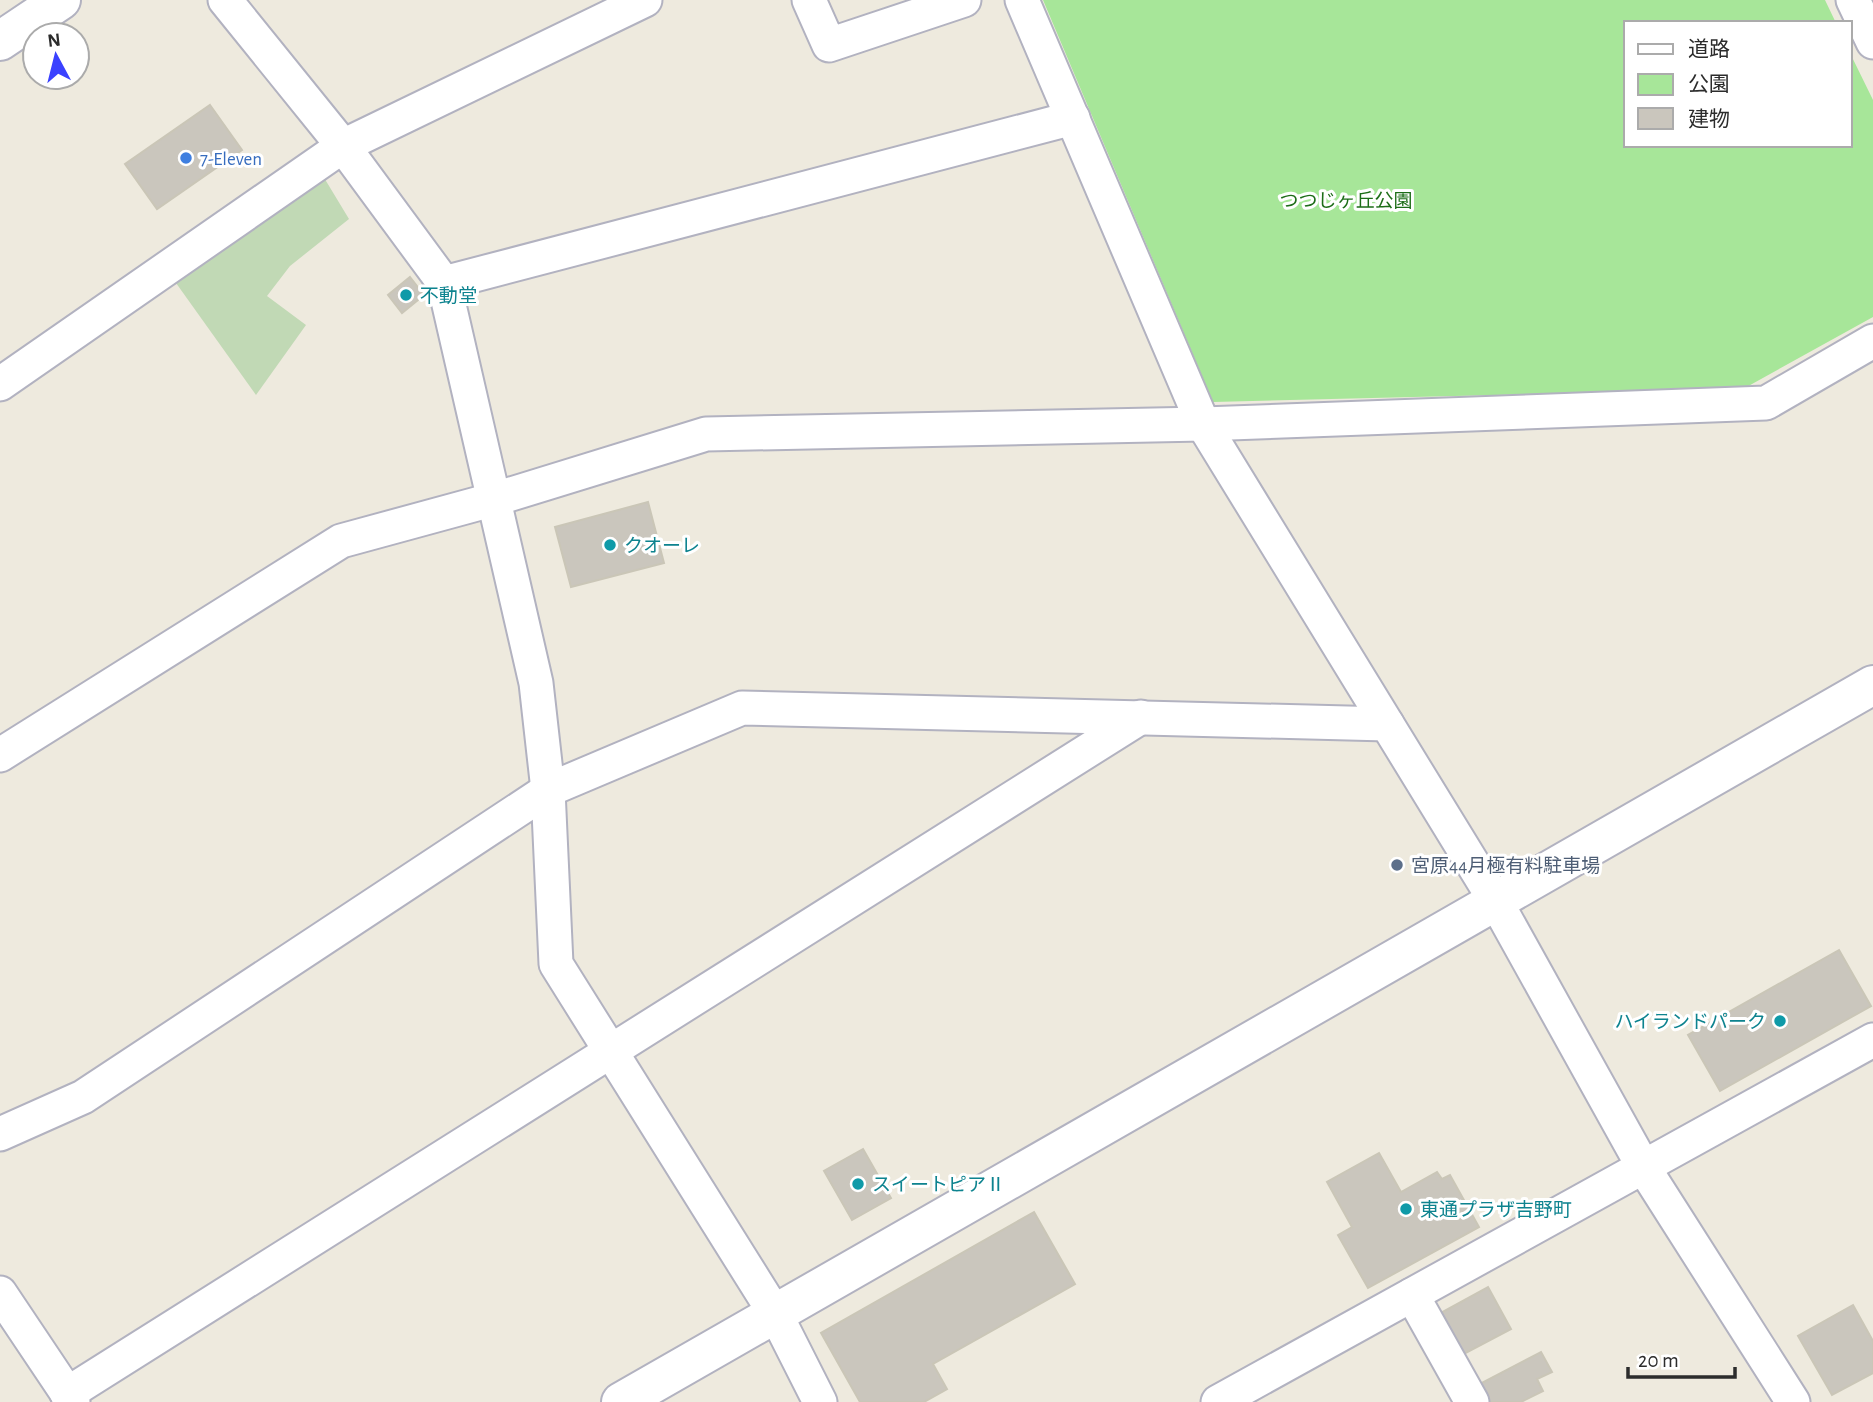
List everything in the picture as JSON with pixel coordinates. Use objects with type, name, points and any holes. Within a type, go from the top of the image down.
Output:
[{"type":"street","points":[[0,41],[61,0]]},
{"type":"street","points":[[225,0],[343,146],[444,283],[536,684],[548,790],[556,964],[776,1315],[820,1402]]},
{"type":"street","points":[[0,384],[343,146],[645,0]]},
{"type":"street","points":[[810,0],[829,45],[964,0]]},
{"type":"street","points":[[1022,0],[1203,424],[1495,900],[1644,1168],[1793,1402]]},
{"type":"street","points":[[1853,0],[1873,42]]},
{"type":"street","points":[[444,283],[1073,118]]},
{"type":"street","points":[[0,755],[341,541],[495,499],[706,434],[1203,424],[1766,403],[1873,341]]},
{"type":"street","points":[[621,1402],[1873,685]]},
{"type":"street","points":[[0,1134],[83,1097],[548,790],[742,708],[1387,724]]},
{"type":"street","points":[[0,1293],[70,1398],[1141,717]]},
{"type":"street","points":[[1218,1402],[1873,1040]]},
{"type":"street","points":[[1412,1295],[1472,1402]]},
{"type":"green space","name":"つつじヶ丘公園","points":[[1043,0],[1825,0],[1835,21],[1624,21],[1624,147],[1852,147],[1852,57],[1873,100],[1873,317],[1743,389],[1213,402]]},
{"type":"green space","points":[[323,176],[349,219],[290,266],[267,296],[306,325],[256,395],[176,283]]},
{"type":"building","points":[[210,105],[242,150],[157,209],[125,164]]},
{"type":"building","name":"不動堂","points":[[410,277],[424,295],[402,313],[388,295]]},
{"type":"building","name":"クオーレ","points":[[648,502],[664,563],[571,587],[555,527]]},
{"type":"building","name":"ハイランドパーク","points":[[1839,950],[1871,1006],[1720,1091],[1688,1035]]},
{"type":"building","name":"スイートピアⅡ","points":[[863,1149],[891,1198],[852,1220],[824,1171]]},
{"type":"building","name":"東通プラザ吉野町","points":[[1379,1153],[1401,1192],[1437,1172],[1442,1179],[1450,1175],[1479,1227],[1368,1288],[1338,1235],[1352,1227],[1327,1182]]},
{"type":"building","points":[[1034,1212],[1075,1284],[933,1364],[947,1389],[924,1402],[860,1402],[821,1333]]},
{"type":"building","points":[[1488,1287],[1511,1329],[1462,1355],[1439,1314]]},
{"type":"building","points":[[1853,1305],[1873,1341],[1873,1373],[1832,1395],[1798,1336]]},
{"type":"building","points":[[1541,1352],[1552,1372],[1537,1379],[1543,1391],[1521,1402],[1487,1402],[1478,1385]]},
{"type":"place","name":"7-Eleven","points":[[186,158]]},
{"type":"place","name":"不動堂","points":[[406,295]]},
{"type":"place","name":"クオーレ","points":[[610,545]]},
{"type":"place","name":"宮原44月極有料駐車場","points":[[1397,865]]},
{"type":"place","name":"ハイランドパーク","points":[[1780,1021]]},
{"type":"place","name":"スイートピアⅡ","points":[[858,1184]]},
{"type":"place","name":"東通プラザ吉野町","points":[[1406,1209]]}]
